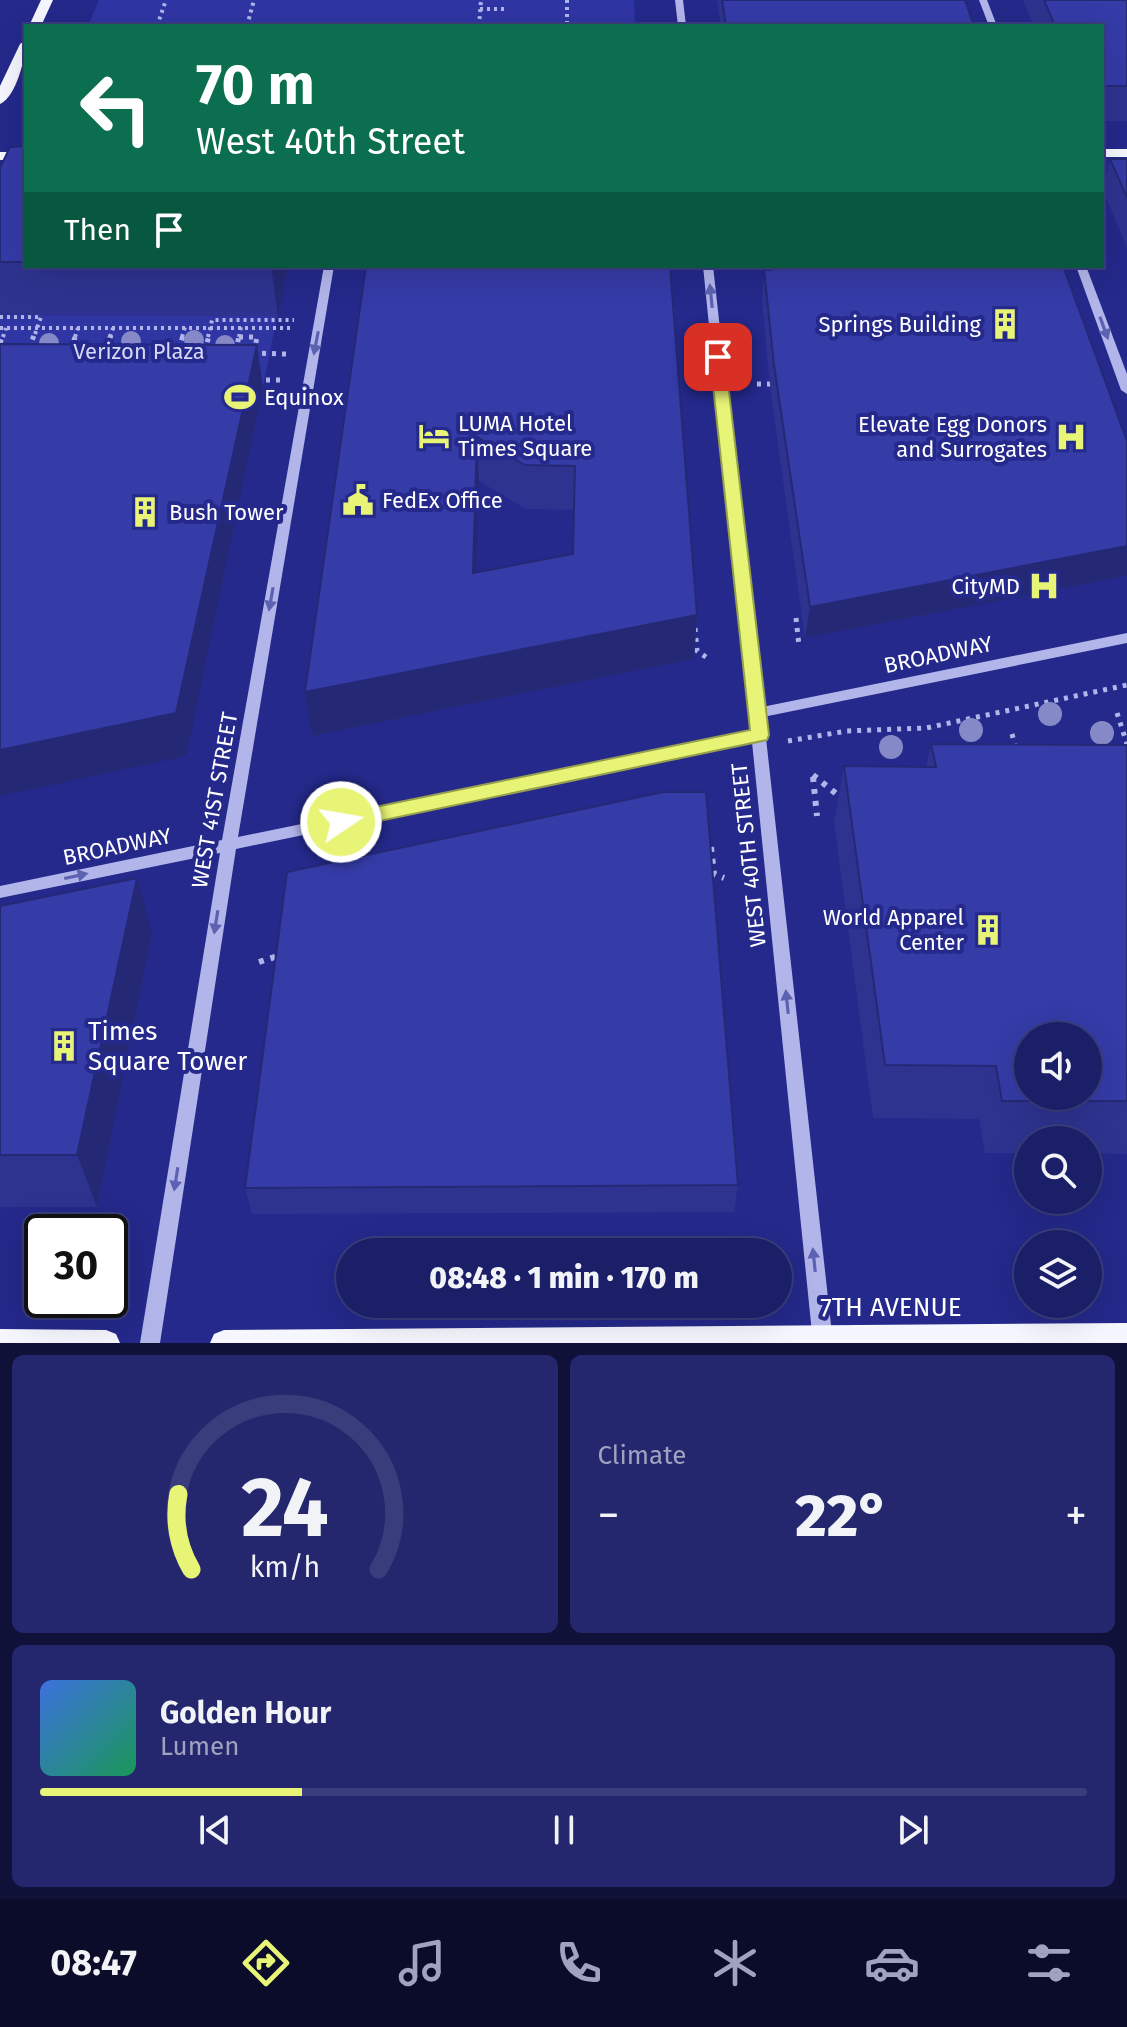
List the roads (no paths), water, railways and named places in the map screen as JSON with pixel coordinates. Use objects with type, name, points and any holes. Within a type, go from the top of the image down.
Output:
[{"type":"main road","points":[[36,24],[47,0]]},
{"type":"main road","points":[[0,100],[24,48]]},
{"type":"main road","points":[[1104,153],[1127,153]]},
{"type":"main road","points":[[0,156],[24,156]]},
{"type":"main road","name":"7TH AVENUE","points":[[224,1343],[1127,1336]]},
{"type":"main road","points":[[0,1342],[106,1343]]},
{"type":"street","points":[[679,0],[682,24]]},
{"type":"street","points":[[983,0],[992,24]]},
{"type":"street","name":"WEST 41ST STREET","points":[[150,1343],[229,846],[329,268]]},
{"type":"street","name":"WEST 40TH STREET","points":[[708,268],[758,713],[822,1340]]},
{"type":"street","points":[[1082,268],[1127,390]]},
{"type":"street","name":"BROADWAY","points":[[758,713],[1127,638]]},
{"type":"street","name":"BROADWAY","points":[[0,892],[760,735]]},
{"type":"place","name":"Springs Building","points":[[1005,324]]},
{"type":"place","name":"Equinox","points":[[240,397]]},
{"type":"place","name":"LUMA Hotel Times Square","points":[[434,436]]},
{"type":"place","name":"Elevate Egg Donors and Surrogates","points":[[1071,437]]},
{"type":"place","name":"FedEx Office","points":[[358,500]]},
{"type":"place","name":"Bush Tower","points":[[145,512]]},
{"type":"place","name":"CityMD","points":[[1044,586]]},
{"type":"place","name":"World Apparel Center","points":[[988,930]]},
{"type":"place","name":"Times Square Tower","points":[[64,1046]]},
{"type":"park label","name":"Verizon Plaza","points":[[139,351]]}]
